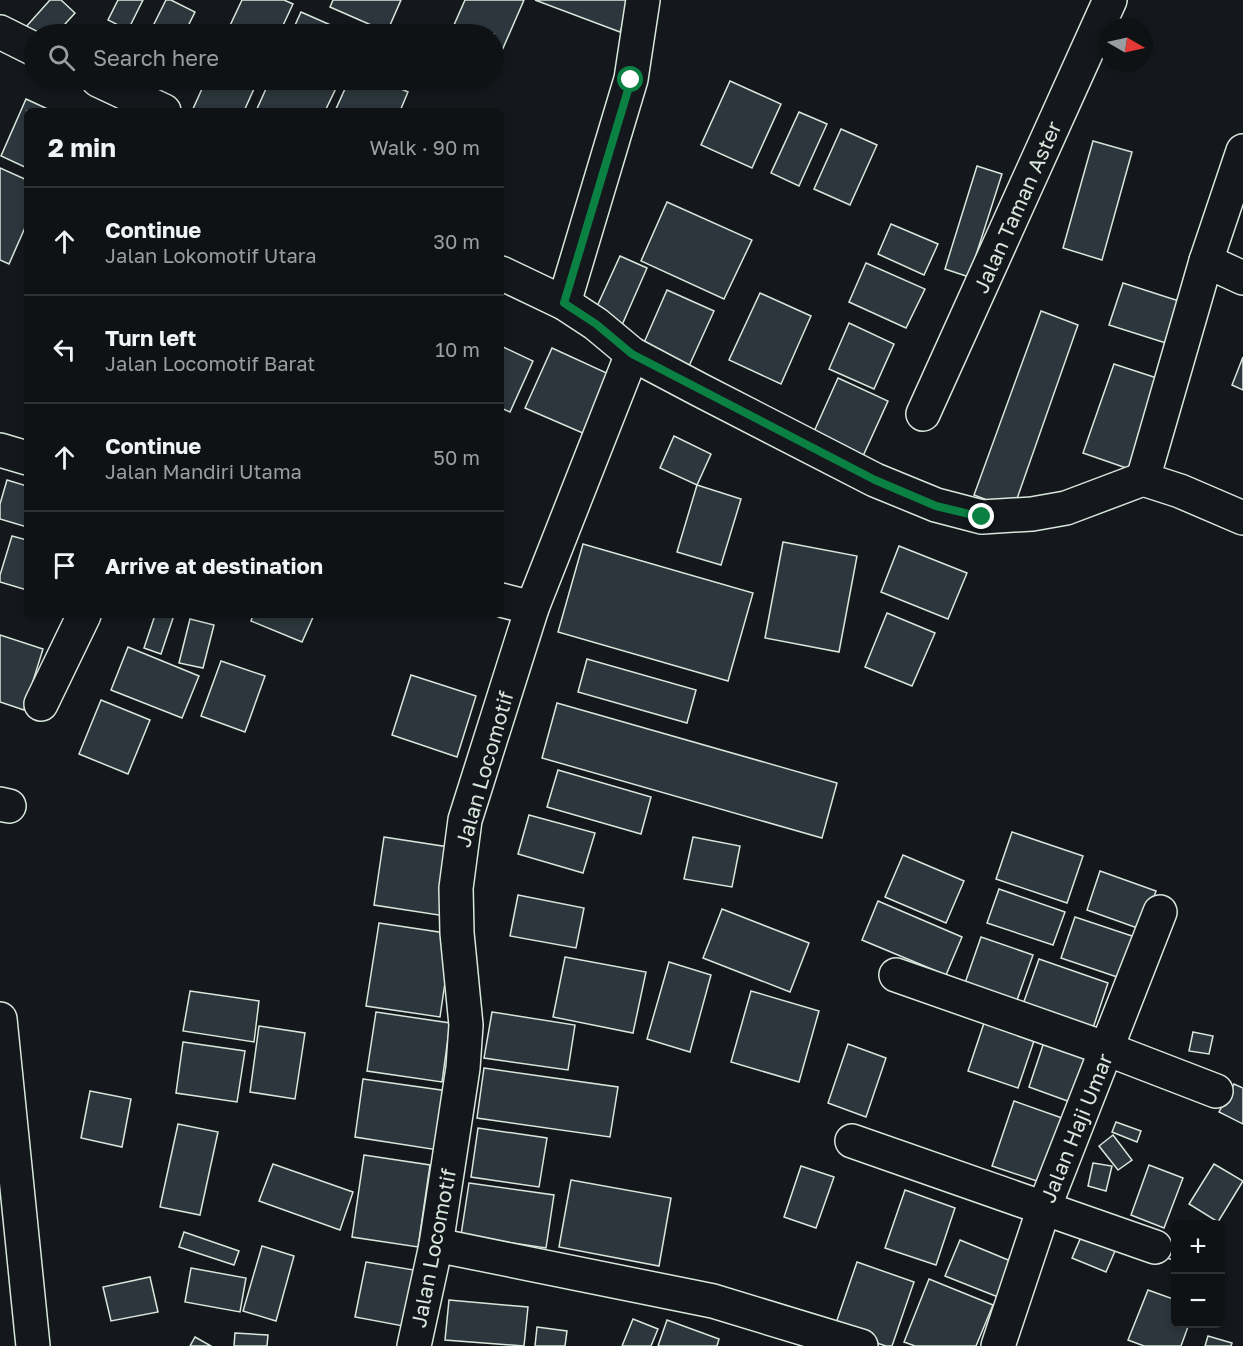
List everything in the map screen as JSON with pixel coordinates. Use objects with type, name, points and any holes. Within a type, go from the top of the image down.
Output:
[{"type":"street","points":[[564,303],[631,80],[643,0]]},
{"type":"street","name":"Jalan Taman Aster","points":[[923,414],[1110,0]]},
{"type":"street","points":[[0,32],[24,44]]},
{"type":"street","points":[[119,90],[158,108]]},
{"type":"street","points":[[1143,479],[1206,261],[1243,150]]},
{"type":"street","points":[[1206,261],[1243,278]]},
{"type":"street","points":[[504,274],[564,303],[596,324],[632,354],[875,480],[947,508],[982,517],[1032,514],[1066,508],[1143,479],[1180,491],[1243,518]]},
{"type":"street","name":"Jalan Locomotif","points":[[414,1346],[436,1245],[463,1068],[466,1025],[456,933],[456,888],[465,820],[516,604],[632,354]]},
{"type":"street","points":[[0,450],[24,457]]},
{"type":"street","points":[[41,704],[83,618]]},
{"type":"street","name":"Jalan Haji Umar","points":[[998,1346],[1044,1208],[1160,912]]},
{"type":"street","points":[[896,975],[1107,1049],[1216,1091]]},
{"type":"street","points":[[0,1018],[7,1167],[33,1346]]},
{"type":"street","points":[[852,1141],[1155,1247]]},
{"type":"street","points":[[436,1245],[713,1301],[861,1346]]},
{"type":"building","points":[[50,0],[61,0],[75,13],[65,24],[28,24]]},
{"type":"building","points":[[118,0],[143,0],[131,24],[116,24],[108,20]]},
{"type":"building","points":[[166,0],[171,0],[195,12],[189,24],[154,24]]},
{"type":"building","points":[[242,0],[284,0],[293,4],[284,24],[231,24]]},
{"type":"building","points":[[333,0],[401,0],[390,24],[369,24],[330,7]]},
{"type":"building","points":[[465,0],[524,0],[504,46],[504,24],[454,24]]},
{"type":"building","points":[[535,0],[633,0],[620,32]]},
{"type":"building","points":[[301,12],[328,24],[296,24]]},
{"type":"building","points":[[730,81],[781,104],[752,168],[701,145]]},
{"type":"building","points":[[143,90],[156,90],[153,96]]},
{"type":"building","points":[[201,90],[253,90],[245,108],[193,108]]},
{"type":"building","points":[[265,90],[335,90],[326,108],[257,108]]},
{"type":"building","points":[[344,90],[404,90],[408,92],[401,108],[336,108]]},
{"type":"building","points":[[26,99],[46,108],[24,108],[24,167],[1,156]]},
{"type":"building","points":[[799,112],[827,124],[799,186],[771,173]]},
{"type":"building","points":[[841,129],[877,145],[850,205],[814,189]]},
{"type":"building","points":[[1093,141],[1132,152],[1102,260],[1063,248]]},
{"type":"building","points":[[977,166],[1002,174],[969,277],[945,269]]},
{"type":"building","points":[[0,168],[24,179],[24,230],[9,264],[0,260]]},
{"type":"building","points":[[667,202],[752,240],[724,299],[641,261]]},
{"type":"building","points":[[891,224],[938,244],[924,275],[878,254]]},
{"type":"building","points":[[620,256],[647,268],[622,325],[594,313]]},
{"type":"building","points":[[866,263],[925,289],[906,328],[849,302]]},
{"type":"building","points":[[1123,283],[1182,302],[1169,344],[1109,325]]},
{"type":"building","points":[[667,290],[714,311],[689,366],[643,345]]},
{"type":"building","points":[[760,293],[811,316],[781,384],[729,360]]},
{"type":"building","points":[[1041,311],[1078,325],[1013,510],[974,495]]},
{"type":"building","points":[[849,323],[894,344],[874,389],[829,369]]},
{"type":"building","points":[[504,347],[533,361],[510,412],[504,409]]},
{"type":"building","points":[[552,348],[611,375],[585,434],[525,408]]},
{"type":"building","points":[[1243,357],[1243,390],[1232,385]]},
{"type":"building","points":[[1114,364],[1166,381],[1135,471],[1083,453]]},
{"type":"building","points":[[838,378],[888,401],[858,467],[808,445]]},
{"type":"building","points":[[674,436],[711,454],[697,485],[660,468]]},
{"type":"building","points":[[7,480],[24,485],[24,526],[0,519],[0,504]]},
{"type":"building","points":[[697,485],[741,499],[721,565],[677,552]]},
{"type":"building","points":[[12,536],[24,539],[24,589],[0,582]]},
{"type":"building","points":[[783,542],[857,556],[839,652],[765,638]]},
{"type":"building","points":[[583,544],[753,593],[728,681],[558,632]]},
{"type":"building","points":[[899,546],[967,573],[948,619],[881,592]]},
{"type":"building","points":[[887,613],[935,633],[912,686],[865,667]]},
{"type":"building","points":[[154,618],[173,618],[161,654],[144,648]]},
{"type":"building","points":[[252,618],[313,618],[302,642],[251,621]]},
{"type":"building","points":[[190,619],[214,625],[203,668],[179,663]]},
{"type":"building","points":[[0,635],[43,649],[24,710],[0,702]]},
{"type":"building","points":[[128,647],[199,676],[182,718],[111,690]]},
{"type":"building","points":[[587,659],[696,690],[687,723],[578,692]]},
{"type":"building","points":[[221,661],[265,676],[245,732],[201,716]]},
{"type":"building","points":[[411,675],[476,696],[457,757],[392,735]]},
{"type":"building","points":[[101,700],[150,720],[128,774],[79,754]]},
{"type":"building","points":[[557,703],[837,783],[822,838],[542,758]]},
{"type":"building","points":[[558,770],[651,797],[641,834],[547,807]]},
{"type":"building","points":[[529,815],[595,833],[583,873],[518,854]]},
{"type":"building","points":[[1012,832],[1083,856],[1067,903],[996,879]]},
{"type":"building","points":[[384,837],[455,848],[445,916],[374,905]]},
{"type":"building","points":[[693,837],[740,846],[732,887],[684,879]]},
{"type":"building","points":[[903,855],[964,881],[946,923],[885,897]]},
{"type":"building","points":[[1100,871],[1156,891],[1143,930],[1087,910]]},
{"type":"building","points":[[999,889],[1065,912],[1053,945],[987,923]]},
{"type":"building","points":[[518,895],[584,908],[576,948],[510,936]]},
{"type":"building","points":[[878,901],[962,937],[946,975],[862,940]]},
{"type":"building","points":[[722,909],[809,943],[790,992],[703,958]]},
{"type":"building","points":[[1075,917],[1141,939],[1126,980],[1061,958]]},
{"type":"building","points":[[379,923],[452,934],[440,1017],[366,1006]]},
{"type":"building","points":[[981,937],[1033,955],[1017,1000],[965,983]]},
{"type":"building","points":[[565,957],[646,972],[633,1033],[553,1017]]},
{"type":"building","points":[[1039,959],[1108,983],[1092,1031],[1022,1007]]},
{"type":"building","points":[[669,962],[711,975],[690,1052],[647,1039]]},
{"type":"building","points":[[190,991],[259,1001],[254,1042],[183,1031]]},
{"type":"building","points":[[751,991],[819,1011],[799,1082],[731,1062]]},
{"type":"building","points":[[376,1012],[450,1023],[442,1082],[367,1071]]},
{"type":"building","points":[[492,1012],[575,1025],[568,1070],[484,1058]]},
{"type":"building","points":[[986,1017],[1036,1035],[1018,1088],[968,1071]]},
{"type":"building","points":[[259,1026],[305,1033],[295,1099],[250,1092]]},
{"type":"building","points":[[1193,1032],[1213,1036],[1209,1054],[1189,1051]]},
{"type":"building","points":[[1045,1039],[1090,1055],[1073,1103],[1029,1087]]},
{"type":"building","points":[[183,1042],[245,1051],[237,1102],[176,1093]]},
{"type":"building","points":[[848,1044],[886,1058],[866,1117],[828,1103]]},
{"type":"building","points":[[484,1068],[618,1087],[610,1137],[477,1118]]},
{"type":"building","points":[[363,1079],[448,1091],[438,1150],[355,1137]]},
{"type":"building","points":[[1234,1084],[1243,1088],[1243,1124],[1219,1112]]},
{"type":"building","points":[[90,1091],[131,1099],[122,1147],[81,1138]]},
{"type":"building","points":[[1014,1101],[1062,1118],[1040,1182],[992,1166]]},
{"type":"building","points":[[1116,1122],[1141,1131],[1137,1142],[1112,1132]]},
{"type":"building","points":[[178,1124],[218,1132],[200,1215],[160,1207]]},
{"type":"building","points":[[478,1128],[547,1138],[539,1187],[471,1177]]},
{"type":"building","points":[[1113,1135],[1132,1160],[1118,1170],[1099,1146]]},
{"type":"building","points":[[364,1155],[430,1165],[418,1247],[352,1237]]},
{"type":"building","points":[[1093,1163],[1112,1166],[1106,1191],[1088,1186]]},
{"type":"building","points":[[273,1164],[353,1192],[340,1230],[259,1201]]},
{"type":"building","points":[[1214,1164],[1243,1181],[1219,1220],[1215,1220],[1189,1204]]},
{"type":"building","points":[[1149,1165],[1183,1178],[1164,1228],[1131,1215]]},
{"type":"building","points":[[801,1166],[834,1177],[816,1228],[784,1217]]},
{"type":"building","points":[[571,1180],[671,1198],[659,1266],[559,1247]]},
{"type":"building","points":[[469,1183],[554,1195],[546,1248],[461,1235]]},
{"type":"building","points":[[905,1190],[955,1208],[936,1265],[885,1248]]},
{"type":"building","points":[[184,1232],[239,1251],[234,1265],[179,1247]]},
{"type":"building","points":[[1081,1237],[1115,1251],[1106,1272],[1072,1258]]},
{"type":"building","points":[[960,1240],[1013,1262],[998,1297],[945,1276]]},
{"type":"building","points":[[262,1246],[294,1256],[276,1321],[243,1311]]},
{"type":"building","points":[[1171,1247],[1171,1259],[1167,1258]]},
{"type":"building","points":[[366,1262],[414,1270],[403,1326],[355,1317]]},
{"type":"building","points":[[857,1262],[914,1282],[892,1346],[834,1329]]},
{"type":"building","points":[[191,1268],[246,1278],[240,1312],[185,1302]]},
{"type":"building","points":[[150,1277],[158,1312],[111,1321],[103,1287]]},
{"type":"building","points":[[929,1279],[993,1305],[976,1346],[915,1346],[904,1342]]},
{"type":"building","points":[[1148,1290],[1171,1298],[1171,1328],[1188,1328],[1181,1346],[1144,1346],[1128,1340]]},
{"type":"building","points":[[449,1300],[528,1307],[524,1346],[445,1340]]},
{"type":"building","points":[[633,1319],[658,1329],[651,1346],[622,1346]]},
{"type":"building","points":[[667,1320],[719,1339],[717,1346],[658,1346]]},
{"type":"building","points":[[537,1327],[567,1331],[565,1346],[535,1346]]},
{"type":"building","points":[[235,1333],[268,1335],[267,1346],[234,1346]]},
{"type":"building","points":[[1208,1336],[1232,1343],[1231,1346],[1205,1346]]},
{"type":"building","points":[[195,1337],[211,1346],[190,1346]]},
{"type":"route","points":[[631,80],[564,303],[596,324],[632,354],[875,480],[936,506],[982,517]]}]
